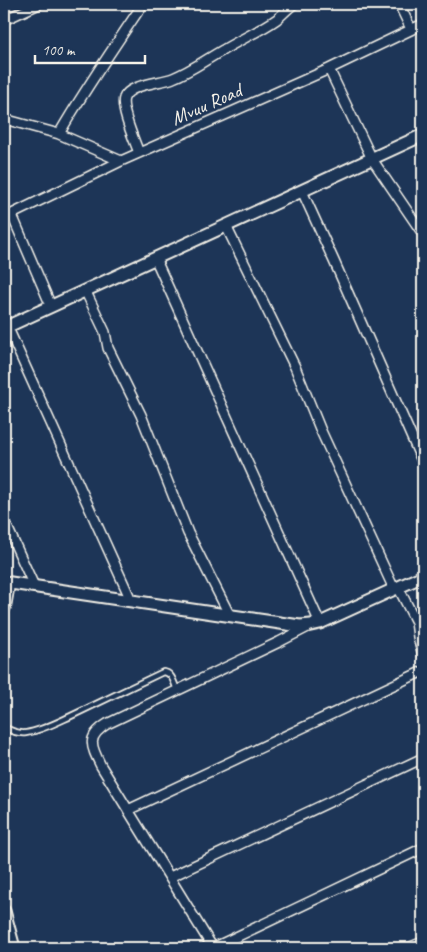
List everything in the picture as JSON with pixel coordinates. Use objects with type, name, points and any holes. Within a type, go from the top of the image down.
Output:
[{"type":"street","points":[[4,20],[39,4]]},
{"type":"street","points":[[59,134],[97,72],[143,4]]},
{"type":"street","points":[[139,153],[124,109],[126,94],[144,85],[168,80],[192,68],[267,25],[294,4]]},
{"type":"street","points":[[399,4],[411,29]]},
{"type":"street","name":"Mvuu Road","points":[[8,217],[121,161],[329,69],[423,24]]},
{"type":"street","points":[[329,69],[372,159],[423,234]]},
{"type":"street","points":[[4,119],[59,134],[121,161]]},
{"type":"street","points":[[131,600],[5,327],[423,135]]},
{"type":"street","points":[[302,191],[423,463]]},
{"type":"street","points":[[8,217],[51,306]]},
{"type":"street","points":[[226,226],[295,367],[321,431],[396,588],[416,622],[423,655]]},
{"type":"street","points":[[155,258],[315,624]]},
{"type":"street","points":[[85,290],[105,332],[108,348],[142,415],[188,533],[229,614]]},
{"type":"street","points":[[4,520],[34,586]]},
{"type":"street","points":[[423,576],[315,624],[107,724],[93,736],[93,747],[101,766],[213,948],[423,848]]},
{"type":"street","points":[[8,582],[285,624],[315,624]]},
{"type":"street","points":[[128,810],[423,671]]},
{"type":"street","points":[[170,877],[423,758]]},
{"type":"street","points":[[4,912],[14,948]]},
{"type":"street","points":[[408,948],[423,942]]},
{"type":"lane","points":[[4,617],[8,607],[8,582]]},
{"type":"lane","points":[[4,727],[20,733],[39,729],[98,704],[164,672],[170,674],[177,691]]}]
